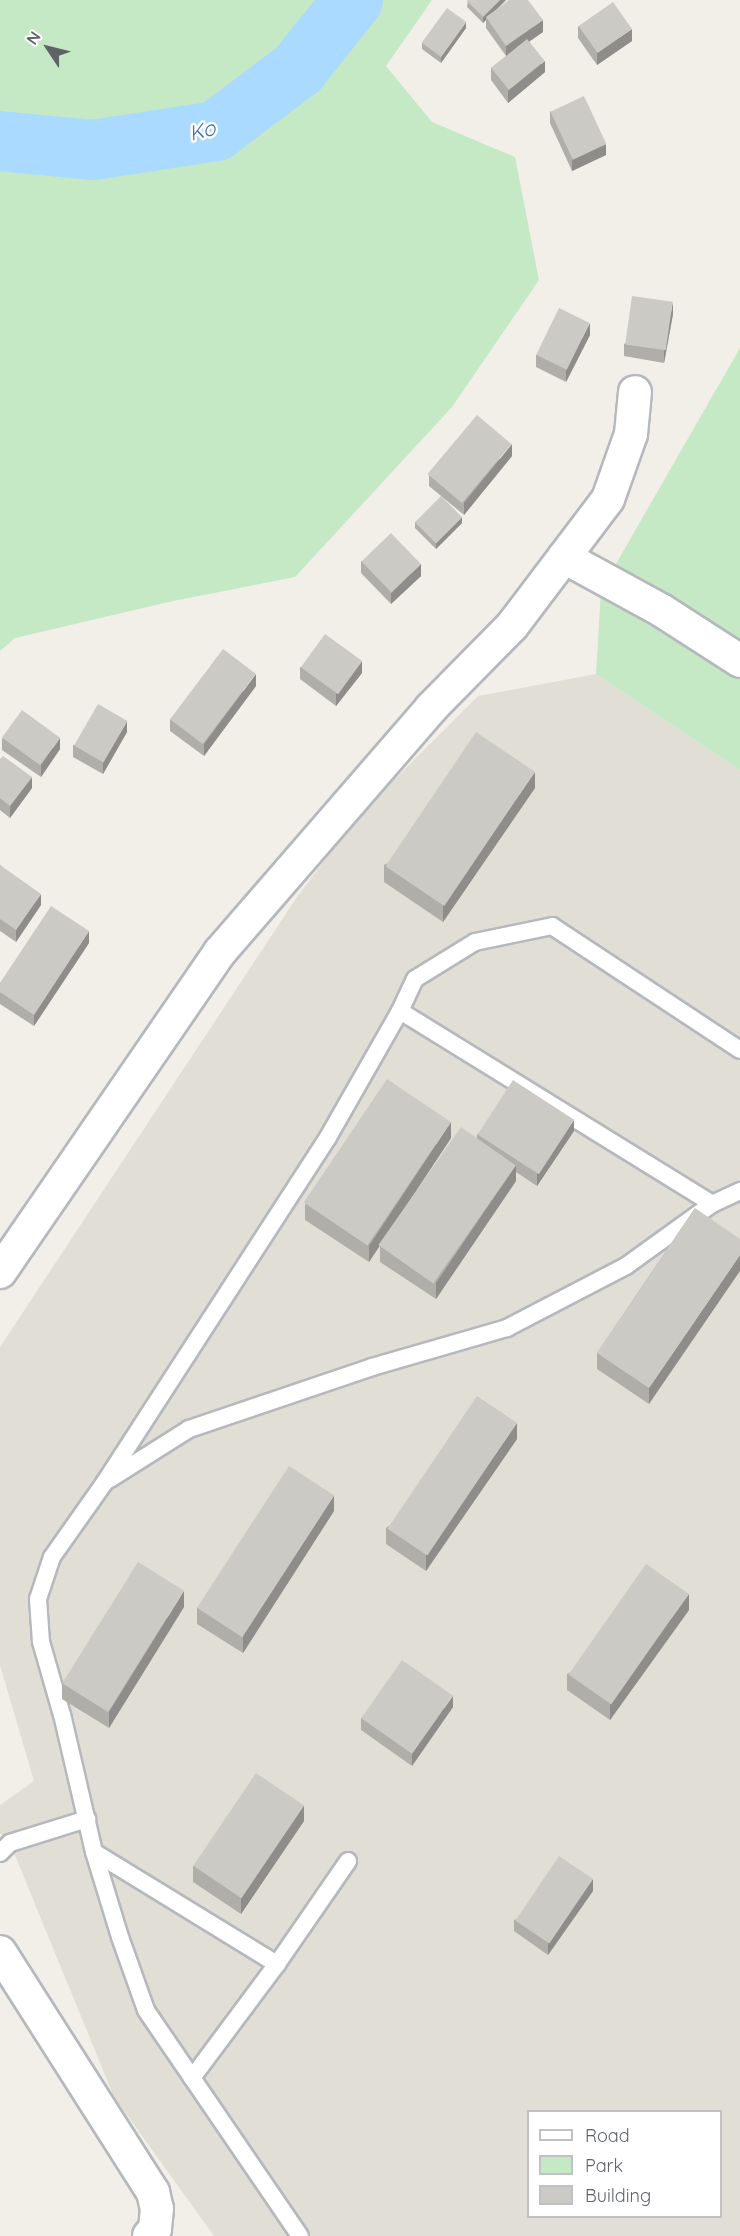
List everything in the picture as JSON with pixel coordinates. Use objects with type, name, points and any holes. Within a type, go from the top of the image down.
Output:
[{"type":"street","points":[[0,1272],[220,951],[431,708],[512,626],[608,499],[631,434],[635,392]]},
{"type":"street","points":[[564,558],[661,609],[740,661]]},
{"type":"street","points":[[0,1952],[153,2192],[157,2209],[155,2229],[148,2236]]},
{"type":"lane","points":[[300,2236],[146,2010],[120,1937],[94,1852],[41,1642],[38,1599],[52,1557],[105,1482],[327,1139],[400,1011],[415,979],[475,942],[552,926],[740,1050]]},
{"type":"lane","points":[[400,1011],[712,1204]]},
{"type":"lane","points":[[105,1482],[189,1430],[372,1367],[507,1328],[626,1266],[712,1204],[740,1191]]},
{"type":"lane","points":[[0,1853],[10,1843],[87,1819]]},
{"type":"lane","points":[[94,1852],[277,1964]]},
{"type":"lane","points":[[192,2078],[277,1964],[348,1861]]},
{"type":"shaded area","points":[[596,674],[740,770],[740,2236],[214,2236],[114,2097],[10,1843],[0,1833],[0,1805],[34,1781],[0,1665],[0,1347],[295,900],[341,838],[394,780],[478,696]]},
{"type":"green space","points":[[0,0],[432,0],[386,66],[432,122],[515,157],[539,280],[452,407],[295,577],[173,601],[15,638],[0,651]]},
{"type":"green space","points":[[740,348],[740,770],[596,674],[601,590]]},
{"type":"building","points":[[468,0],[500,0],[483,17]]},
{"type":"building","points":[[509,0],[528,0],[543,20],[506,46],[486,17]]},
{"type":"building","points":[[613,2],[632,29],[598,53],[579,26]]},
{"type":"building","points":[[447,8],[466,22],[441,57],[422,43]]},
{"type":"building","points":[[527,39],[545,61],[509,90],[491,68]]},
{"type":"building","points":[[584,96],[606,144],[573,160],[550,112]]},
{"type":"building","points":[[632,296],[673,302],[666,350],[625,345]]},
{"type":"building","points":[[559,308],[590,323],[567,370],[536,355]]},
{"type":"building","points":[[477,415],[511,444],[462,503],[428,474]]},
{"type":"building","points":[[441,496],[462,517],[436,543],[415,522]]},
{"type":"building","points":[[391,533],[421,564],[391,592],[362,561]]},
{"type":"building","points":[[325,634],[362,661],[338,694],[301,667]]},
{"type":"building","points":[[223,649],[256,674],[203,744],[170,719]]},
{"type":"building","points":[[98,704],[127,721],[103,763],[74,746]]},
{"type":"building","points":[[22,710],[60,738],[40,765],[2,738]]},
{"type":"building","points":[[476,732],[535,772],[444,906],[385,866]]},
{"type":"building","points":[[3,756],[32,777],[10,806],[0,798],[0,759]]},
{"type":"building","points":[[0,865],[41,894],[16,930],[0,919]]},
{"type":"building","points":[[51,906],[89,931],[34,1015],[0,992],[0,983]]},
{"type":"building","points":[[387,1079],[451,1122],[368,1246],[304,1203]]},
{"type":"building","points":[[513,1080],[574,1120],[539,1174],[478,1135]]},
{"type":"building","points":[[461,1127],[516,1165],[433,1283],[378,1245]]},
{"type":"building","points":[[695,1208],[740,1239],[740,1255],[649,1388],[597,1353]]},
{"type":"building","points":[[477,1396],[517,1423],[427,1555],[388,1529]]},
{"type":"building","points":[[289,1466],[334,1495],[242,1637],[197,1608]]},
{"type":"building","points":[[138,1562],[184,1591],[108,1712],[62,1683]]},
{"type":"building","points":[[646,1564],[689,1594],[611,1704],[569,1675]]},
{"type":"building","points":[[402,1660],[453,1696],[412,1754],[361,1718]]},
{"type":"building","points":[[256,1773],[304,1805],[241,1898],[193,1866]]},
{"type":"building","points":[[559,1856],[593,1879],[549,1944],[515,1921]]},
{"type":"waterway","name":"Ko","points":[[0,141],[93,150],[216,131],[298,69],[353,0]]}]
